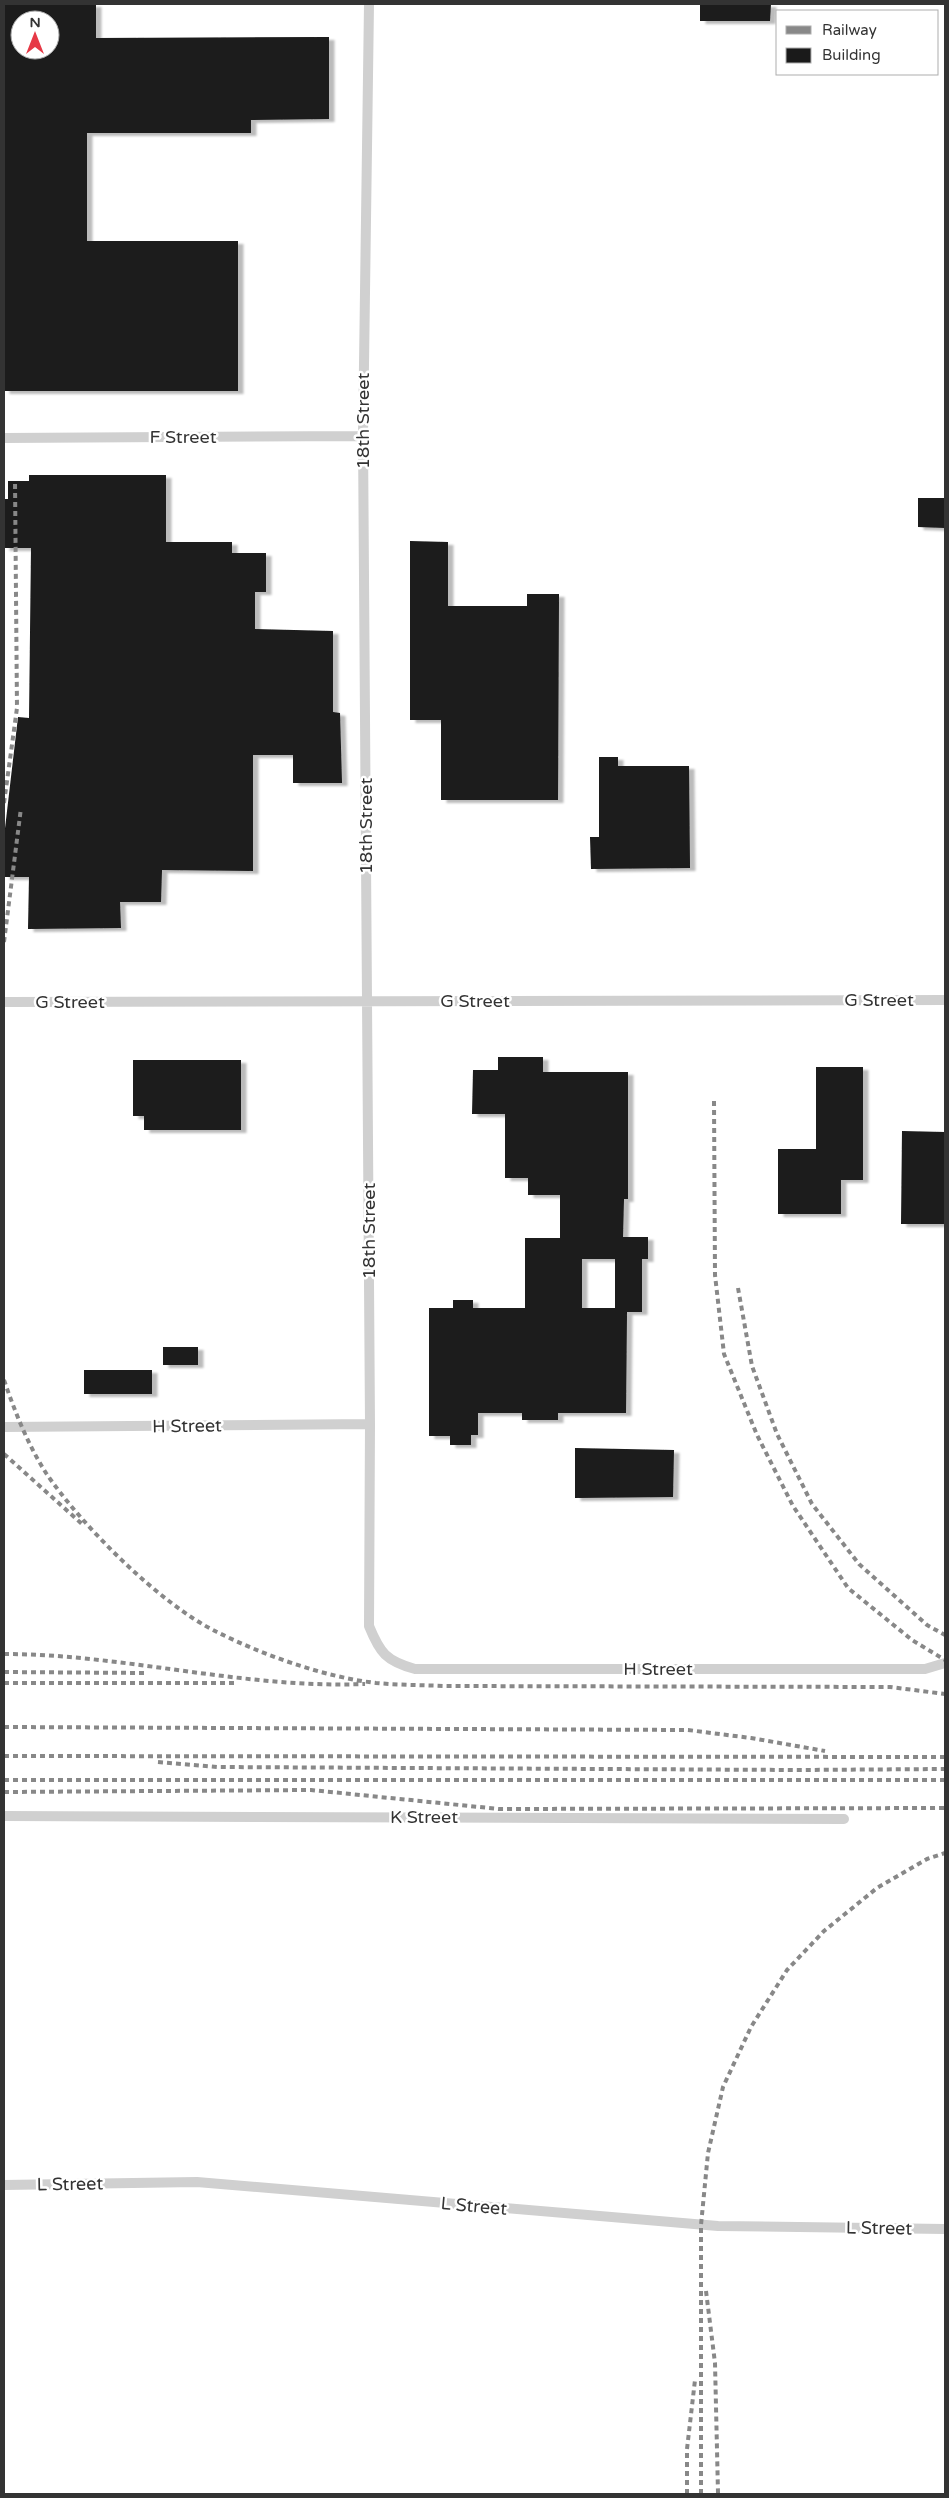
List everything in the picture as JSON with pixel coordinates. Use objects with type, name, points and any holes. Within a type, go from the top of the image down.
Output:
[{"type":"lane","name":"18th Street","points":[[369,4],[363,436],[368,1002],[369,1626],[377,1647]]},
{"type":"lane","name":"F Street","points":[[4,438],[363,436]]},
{"type":"lane","name":"G Street","points":[[4,1002],[945,1000]]},
{"type":"lane","name":"H Street","points":[[4,1428],[370,1424]]},
{"type":"lane","name":"H Street","points":[[377,1647],[394,1663],[424,1669],[925,1669],[945,1663]]},
{"type":"lane","name":"K Street","points":[[4,1816],[844,1819]]},
{"type":"lane","name":"L Street","points":[[4,2185],[197,2182],[718,2226],[945,2229]]},
{"type":"building","points":[[4,4],[96,4],[96,38],[329,37],[329,119],[251,120],[251,133],[87,133],[87,241],[238,241],[238,391],[4,391]]},
{"type":"building","points":[[700,4],[771,4],[770,21],[700,21]]},
{"type":"building","points":[[29,475],[166,475],[166,542],[232,542],[232,553],[266,553],[266,592],[255,592],[255,629],[333,631],[333,712],[340,713],[342,783],[293,783],[293,755],[253,755],[253,871],[162,870],[161,902],[120,902],[121,928],[28,929],[29,877],[4,877],[4,837],[18,717],[29,718],[31,548],[4,548],[4,499],[8,499],[8,481],[29,481]]},
{"type":"building","points":[[918,498],[945,498],[945,528],[918,527]]},
{"type":"building","points":[[410,541],[448,542],[448,606],[527,606],[527,594],[559,594],[558,800],[441,800],[441,720],[410,720]]},
{"type":"building","points":[[599,757],[618,757],[618,766],[689,766],[690,868],[591,869],[590,837],[599,837]]},
{"type":"building","points":[[498,1057],[543,1057],[543,1072],[628,1072],[628,1199],[624,1199],[623,1237],[648,1237],[648,1259],[642,1259],[642,1312],[627,1312],[626,1413],[558,1413],[558,1420],[522,1420],[522,1413],[478,1413],[478,1435],[471,1435],[471,1445],[450,1445],[450,1436],[429,1436],[429,1308],[453,1308],[453,1300],[473,1300],[473,1308],[525,1308],[525,1238],[560,1238],[560,1195],[528,1195],[528,1178],[505,1178],[505,1114],[472,1114],[473,1070],[498,1070]],"holes":[[[582,1259],[615,1259],[615,1308],[582,1308]]]},
{"type":"building","points":[[133,1060],[241,1060],[241,1130],[144,1130],[144,1116],[133,1116]]},
{"type":"building","points":[[816,1067],[863,1067],[863,1180],[841,1180],[841,1214],[778,1214],[778,1149],[816,1149]]},
{"type":"building","points":[[902,1131],[945,1132],[945,1224],[901,1224]]},
{"type":"building","points":[[163,1347],[198,1347],[198,1365],[163,1365]]},
{"type":"building","points":[[84,1370],[152,1370],[152,1394],[84,1394]]},
{"type":"building","points":[[575,1448],[674,1450],[673,1497],[575,1498]]},
{"type":"railway","points":[[4,803],[17,708],[15,481]]},
{"type":"railway","points":[[4,942],[21,808]]},
{"type":"railway","points":[[714,1101],[715,1275],[724,1354],[757,1435],[793,1506],[848,1588],[912,1640],[945,1660]]},
{"type":"railway","points":[[738,1288],[752,1366],[777,1434],[812,1504],[859,1564],[927,1625],[945,1635]]},
{"type":"railway","points":[[4,1380],[22,1428],[46,1473],[80,1516],[124,1562],[148,1584],[195,1620],[235,1641],[294,1664],[356,1680],[401,1685],[890,1687],[945,1694]]},
{"type":"railway","points":[[4,1454],[82,1524]]},
{"type":"railway","points":[[4,1654],[94,1659],[274,1681],[319,1684],[365,1684]]},
{"type":"railway","points":[[4,1672],[146,1673]]},
{"type":"railway","points":[[4,1683],[234,1683]]},
{"type":"railway","points":[[4,1727],[688,1730],[751,1738],[825,1751]]},
{"type":"railway","points":[[4,1756],[945,1757]]},
{"type":"railway","points":[[158,1762],[218,1767],[945,1769]]},
{"type":"railway","points":[[4,1780],[945,1780]]},
{"type":"railway","points":[[4,1792],[311,1790],[499,1809],[945,1808]]},
{"type":"railway","points":[[701,2494],[701,2225],[708,2153],[723,2087],[751,2027],[787,1970],[824,1931],[877,1888],[927,1859],[945,1853]]},
{"type":"railway","points":[[706,2291],[715,2363],[718,2493]]},
{"type":"railway","points":[[687,2494],[687,2449],[695,2380]]}]
